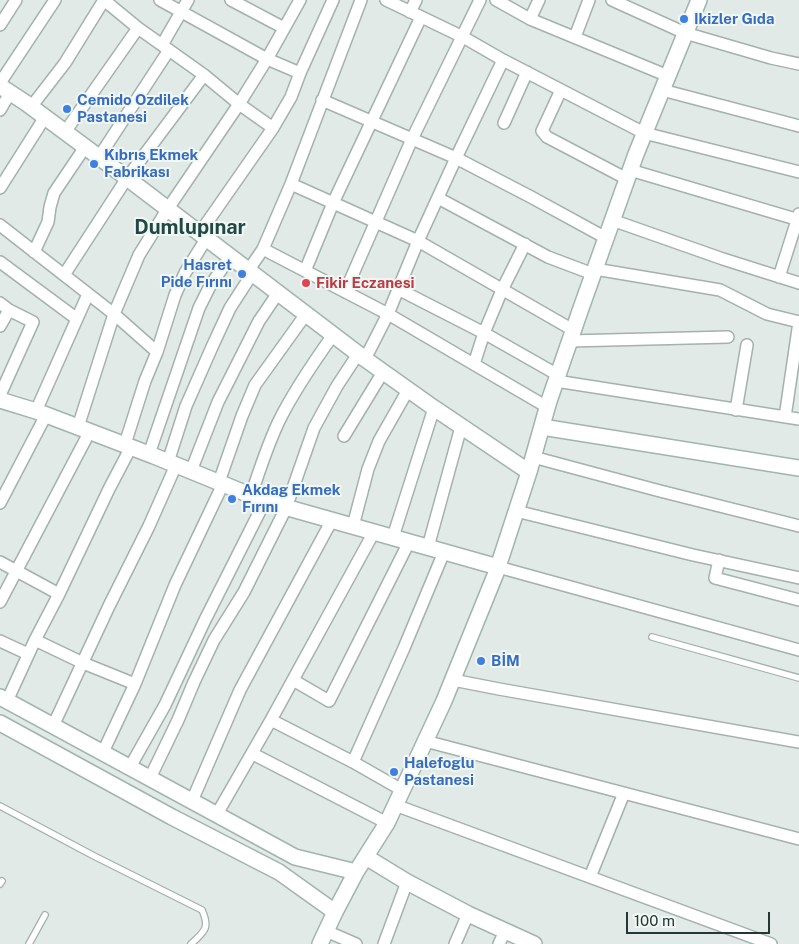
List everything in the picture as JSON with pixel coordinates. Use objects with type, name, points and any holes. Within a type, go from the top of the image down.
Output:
[{"type":"main road","points":[[323,938],[356,872],[387,824],[453,680],[498,567],[531,465],[547,407],[628,174],[699,0]]},
{"type":"main road","points":[[3,87],[127,178],[382,372],[461,427],[531,465]]},
{"type":"main road","points":[[1,402],[41,413],[84,429],[258,499],[498,567]]},
{"type":"main road","points":[[542,427],[799,468]]},
{"type":"main road","points":[[4,699],[295,857],[356,872]]},
{"type":"main road","points":[[0,723],[172,817],[278,872],[335,912]]},
{"type":"main road","points":[[366,857],[468,914],[502,937],[534,944]]},
{"type":"street","points":[[0,25],[16,0]]},
{"type":"street","points":[[0,110],[3,87],[55,0]]},
{"type":"street","points":[[31,107],[65,63],[104,0],[138,28],[204,75],[239,104],[273,128]]},
{"type":"street","points":[[160,0],[267,58],[300,72]]},
{"type":"street","points":[[98,157],[165,47],[188,0]]},
{"type":"street","points":[[231,0],[284,28]]},
{"type":"street","points":[[0,602],[84,429],[114,314],[140,255],[239,104],[300,0]]},
{"type":"street","points":[[4,699],[59,594],[128,446],[145,381],[157,352],[175,294],[203,236],[291,98],[300,72],[333,0]]},
{"type":"street","points":[[53,726],[149,526],[172,463],[186,406],[230,308],[262,249],[291,184],[361,0]]},
{"type":"street","points":[[386,0],[463,37],[503,60],[644,133],[799,172]]},
{"type":"street","points":[[304,271],[416,15],[416,0]]},
{"type":"street","points":[[345,292],[412,139],[480,0]]},
{"type":"street","points":[[496,0],[530,19],[575,37],[665,83],[799,126]]},
{"type":"street","points":[[530,19],[539,0]]},
{"type":"street","points":[[575,37],[588,0]]},
{"type":"street","points":[[612,0],[685,33],[771,58],[799,64]]},
{"type":"street","points":[[65,132],[138,28]]},
{"type":"street","points":[[150,778],[214,640],[244,592],[286,508],[314,428],[337,386],[361,356],[388,314],[418,241],[503,60]]},
{"type":"street","points":[[504,124],[527,72]]},
{"type":"street","points":[[64,275],[127,178],[204,75]]},
{"type":"street","points":[[561,90],[542,131],[547,137],[628,174],[798,217],[779,277]]},
{"type":"street","points":[[322,100],[456,158],[606,238]]},
{"type":"street","points":[[0,188],[45,117]]},
{"type":"street","points":[[34,252],[48,222],[54,193],[85,147]]},
{"type":"street","points":[[291,184],[418,241],[502,290],[571,336],[728,337]]},
{"type":"street","points":[[438,198],[548,257],[594,271],[720,290],[767,314],[799,322],[785,418]]},
{"type":"street","points":[[612,220],[723,259],[799,283]]},
{"type":"street","points":[[0,226],[114,314],[157,352]]},
{"type":"street","points":[[474,364],[484,333],[502,290],[525,244]]},
{"type":"street","points":[[262,249],[388,314],[547,407]]},
{"type":"street","points":[[149,454],[199,308],[210,286],[230,257]]},
{"type":"street","points":[[0,262],[76,319]]},
{"type":"street","points":[[398,289],[484,333],[557,378],[736,410],[799,419]]},
{"type":"street","points":[[192,471],[218,402],[259,321],[278,293]]},
{"type":"street","points":[[0,503],[41,413],[76,319],[88,294]]},
{"type":"street","points":[[0,326],[4,306],[33,322],[6,369],[1,402]]},
{"type":"street","points":[[103,752],[135,684],[175,585],[221,483],[242,416],[255,385],[306,314]]},
{"type":"street","points":[[130,767],[165,705],[258,499],[263,458],[278,422],[301,381],[333,335]]},
{"type":"street","points":[[736,410],[746,345]]},
{"type":"street","points":[[344,436],[382,372]]},
{"type":"street","points":[[353,526],[368,469],[379,441],[408,390]]},
{"type":"street","points":[[393,537],[434,408]]},
{"type":"street","points":[[428,547],[461,427]]},
{"type":"street","points":[[531,465],[679,496],[799,526]]},
{"type":"street","points":[[516,511],[799,578]]},
{"type":"street","points":[[191,800],[240,690],[332,520]]},
{"type":"street","points":[[217,814],[374,532]]},
{"type":"street","points":[[293,680],[330,701],[409,542]]},
{"type":"street","points":[[353,762],[444,552]]},
{"type":"street","points":[[719,560],[715,578],[799,600]]},
{"type":"street","points":[[0,562],[59,594]]},
{"type":"street","points":[[498,567],[799,650]]},
{"type":"street","points":[[35,640],[83,663],[135,684]]},
{"type":"street","points":[[0,641],[28,654]]},
{"type":"street","points":[[453,680],[799,742]]},
{"type":"street","points":[[271,720],[353,762],[402,790]]},
{"type":"street","points":[[425,741],[799,839]]},
{"type":"street","points":[[252,754],[387,824]]},
{"type":"street","points":[[590,877],[624,793]]},
{"type":"street","points":[[395,805],[770,944]]},
{"type":"street","points":[[384,944],[408,882]]},
{"type":"street","points":[[455,944],[468,914]]},
{"type":"street","points":[[323,938],[356,944]]},
{"type":"lane","points":[[652,637],[799,678]]},
{"type":"lane","points":[[0,806],[202,910],[207,921],[205,928],[191,944]]},
{"type":"lane","points":[[29,944],[45,915]]},
{"type":"place","name":"Ikizler Gıda","points":[[684,19]]},
{"type":"place","name":"Cemido Ozdilek Pastanesi","points":[[67,109]]},
{"type":"place","name":"Kıbrıs Ekmek Fabrikası","points":[[94,164]]},
{"type":"place","name":"Hasret Pide Fırını","points":[[242,274]]},
{"type":"place","name":"Fikir Eczanesi","points":[[306,283]]},
{"type":"place","name":"Akdag Ekmek Fırını","points":[[232,499]]},
{"type":"place","name":"BİM","points":[[481,661]]},
{"type":"place","name":"Halefoglu Pastanesi","points":[[394,772]]},
{"type":"district","name":"Dumlupınar","points":[[190,228]]}]
